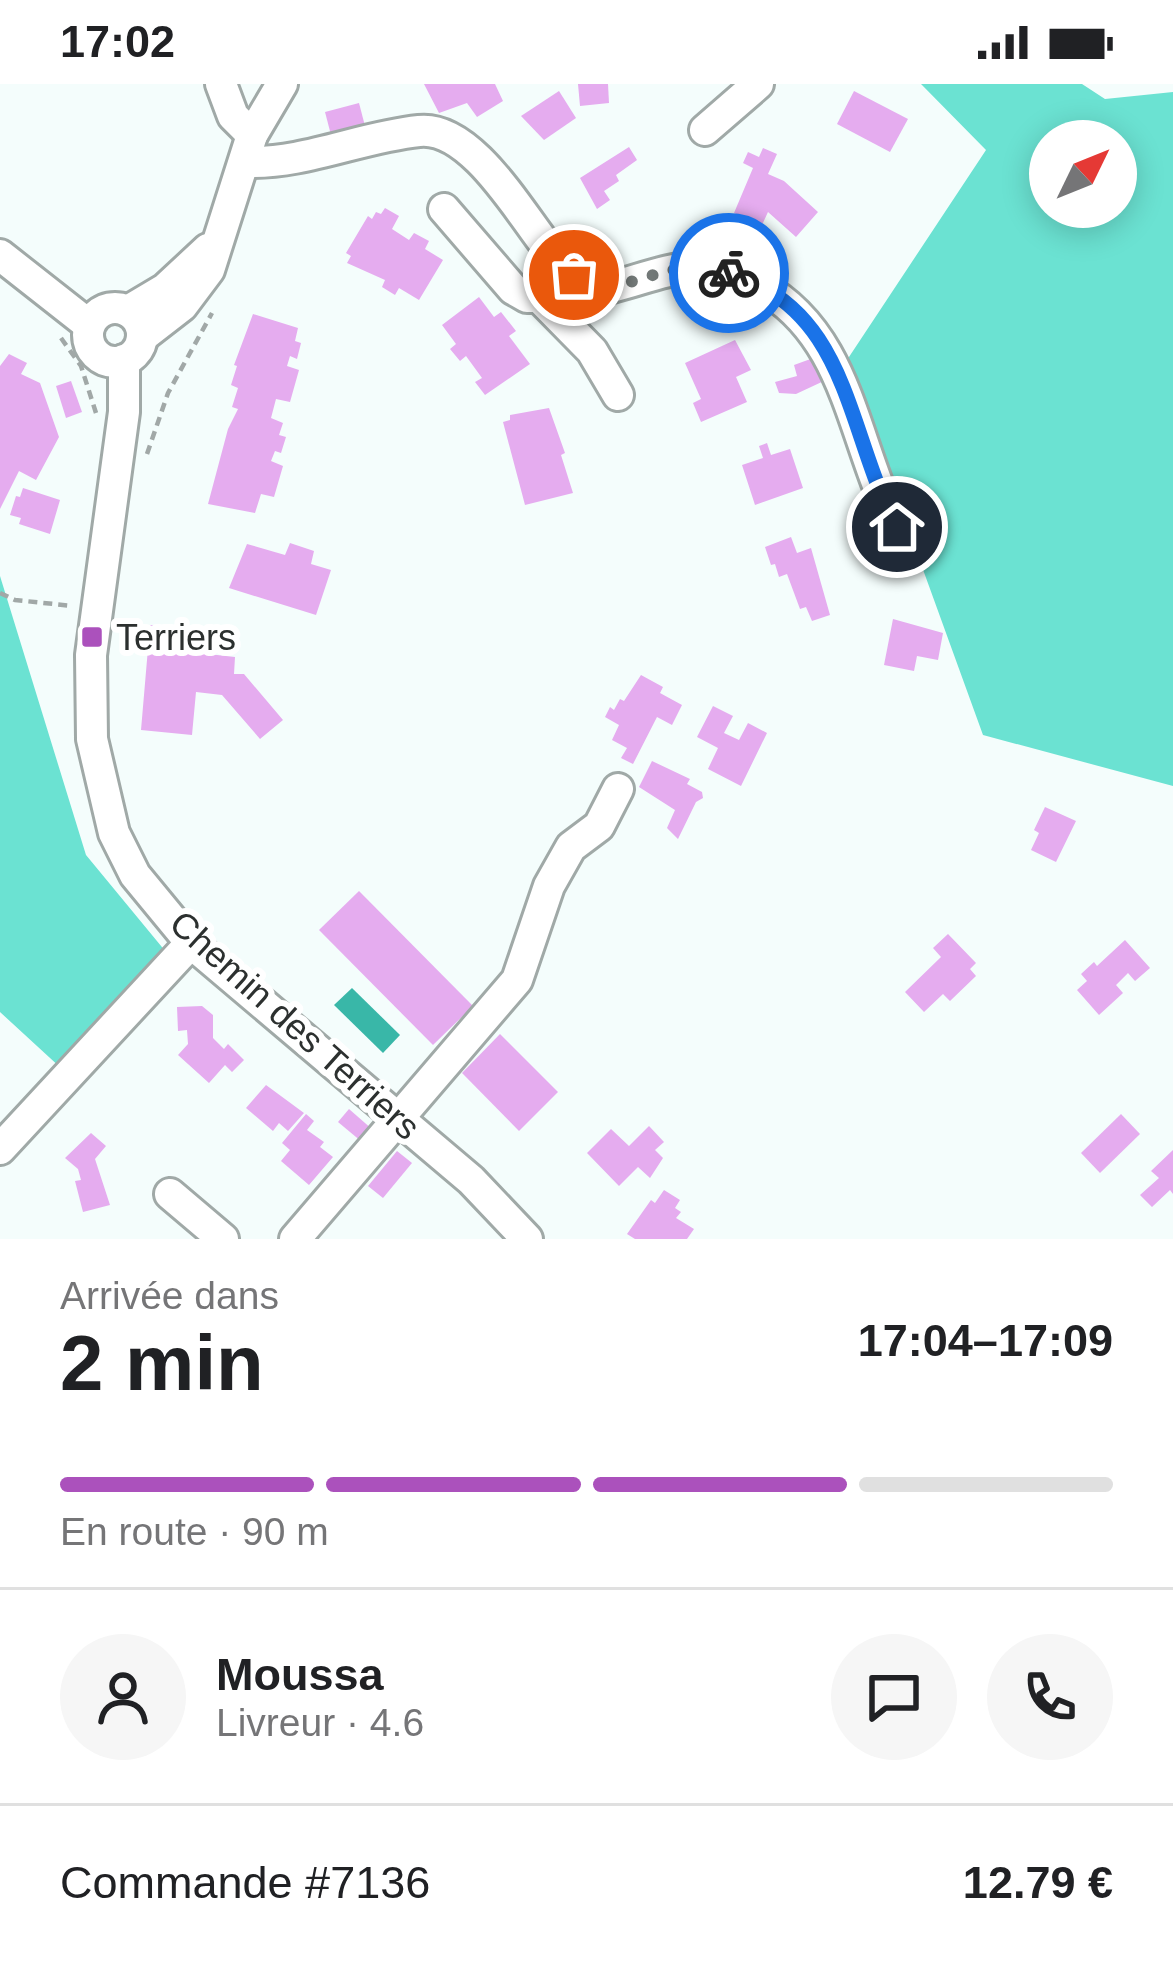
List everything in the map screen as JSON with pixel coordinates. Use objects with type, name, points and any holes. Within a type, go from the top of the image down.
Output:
[{"type":"street","points":[[221,84],[248,148],[271,163],[424,130],[454,137],[502,187],[556,259],[593,291],[662,270],[707,267],[748,279],[786,300],[813,328],[861,428],[897,527]]},
{"type":"street","points":[[0,255],[75,331],[105,309],[124,342],[182,306],[209,270],[248,148],[282,84]]},
{"type":"street","points":[[705,130],[758,84]]},
{"type":"street","points":[[445,209],[513,289],[539,297],[592,351],[618,395]]},
{"type":"street","points":[[489,257],[528,223]]},
{"type":"street","name":"Chemin des Terriers","points":[[124,342],[124,412],[108,420],[91,655],[92,739],[114,833],[135,875],[191,943],[471,1180],[527,1239]]},
{"type":"street","points":[[295,1239],[517,980],[549,886],[571,847],[599,826],[618,789]]},
{"type":"street","points":[[0,1149],[191,943]]},
{"type":"street","points":[[170,1194],[223,1239]]},
{"type":"path","points":[[146,456],[168,393],[217,303]]},
{"type":"path","points":[[75,331],[81,366],[108,420]]},
{"type":"path","points":[[0,593],[15,600],[96,608]]},
{"type":"shaded area","points":[[921,84],[1082,84],[1105,99],[1173,92],[1173,786],[983,735],[847,360],[986,150]]},
{"type":"shaded area","points":[[0,576],[86,855],[166,952],[62,1069],[0,1012]]},
{"type":"shaded area","points":[[352,988],[400,1035],[383,1053],[334,1005]]},
{"type":"building","points":[[424,84],[495,84],[503,101],[477,117],[467,103],[439,113]]},
{"type":"building","points":[[578,84],[608,84],[609,103],[580,106]]},
{"type":"building","points":[[559,91],[576,118],[544,140],[521,116]]},
{"type":"building","points":[[854,91],[908,119],[890,152],[837,124]]},
{"type":"building","points":[[359,103],[365,126],[331,135],[325,112]]},
{"type":"building","points":[[629,147],[637,160],[616,175],[619,181],[604,191],[610,200],[597,209],[580,178]]},
{"type":"building","points":[[763,148],[777,154],[768,174],[784,181],[818,212],[796,237],[768,212],[762,225],[734,213],[753,168],[743,163],[748,152],[759,157]]},
{"type":"building","points":[[385,208],[399,216],[392,229],[409,240],[414,233],[429,241],[425,249],[443,260],[419,300],[399,288],[395,295],[382,287],[385,280],[347,263],[351,256],[346,253],[368,216],[372,219]]},
{"type":"building","points":[[479,297],[494,317],[501,312],[516,331],[509,336],[530,364],[485,395],[475,382],[482,378],[466,356],[460,361],[450,349],[456,344],[442,325]]},
{"type":"building","points":[[253,314],[298,328],[295,341],[301,343],[297,359],[290,356],[287,366],[299,370],[290,402],[276,399],[271,418],[283,423],[279,435],[286,437],[281,453],[275,451],[271,461],[283,466],[274,497],[261,494],[255,513],[208,504],[238,409],[232,407],[238,388],[231,385],[234,365]]},
{"type":"building","points":[[735,340],[751,370],[736,377],[747,402],[701,422],[693,403],[701,399],[685,363]]},
{"type":"building","points":[[9,354],[27,363],[21,374],[40,383],[59,437],[36,480],[19,471],[0,509],[0,366]]},
{"type":"building","points":[[816,357],[826,380],[796,394],[779,393],[775,382],[797,376],[794,365]]},
{"type":"building","points":[[71,381],[82,412],[66,418],[56,386]]},
{"type":"building","points":[[549,408],[573,493],[525,505],[503,422],[510,415]]},
{"type":"building","points":[[767,443],[771,455],[790,449],[803,488],[755,505],[742,465],[763,458],[759,446]]},
{"type":"building","points":[[23,488],[60,500],[50,534],[19,524],[21,518],[10,515]]},
{"type":"building","points":[[791,537],[797,553],[811,548],[830,615],[812,621],[806,607],[800,609],[787,574],[779,577],[775,564],[771,565],[765,547]]},
{"type":"building","points":[[290,543],[314,551],[311,564],[331,570],[316,615],[229,588],[247,544],[285,555]]},
{"type":"building","points":[[893,619],[943,633],[938,660],[917,656],[914,671],[884,665]]},
{"type":"building","points":[[150,625],[201,630],[199,653],[235,657],[234,674],[244,674],[283,720],[260,739],[222,695],[196,692],[192,735],[141,730]]},
{"type":"building","points":[[641,675],[682,705],[672,725],[657,717],[633,764],[621,758],[627,748],[612,740],[619,725],[605,717],[610,707],[614,710],[620,699],[624,701]]},
{"type":"building","points":[[713,706],[733,716],[724,733],[739,740],[748,723],[767,733],[741,786],[708,769],[718,748],[697,737]]},
{"type":"building","points":[[652,761],[690,779],[687,784],[702,792],[703,798],[696,802],[678,839],[667,828],[675,810],[639,787]]},
{"type":"building","points":[[1045,807],[1076,821],[1056,862],[1031,850]]},
{"type":"building","points":[[359,891],[473,1006],[433,1045],[319,930]]},
{"type":"building","points":[[948,934],[976,963],[970,969],[976,976],[950,1001],[943,994],[924,1012],[905,992],[941,957],[933,948]]},
{"type":"building","points":[[1125,940],[1150,968],[1135,981],[1128,973],[1116,985],[1123,993],[1099,1015],[1077,990],[1087,981],[1081,974]]},
{"type":"building","points":[[202,1006],[213,1015],[213,1038],[224,1049],[228,1044],[244,1060],[232,1072],[225,1065],[209,1083],[178,1055],[188,1044],[187,1030],[178,1031],[177,1007]]},
{"type":"building","points":[[500,1034],[558,1092],[519,1131],[462,1073]]},
{"type":"building","points":[[266,1085],[304,1113],[288,1131],[279,1123],[273,1131],[246,1108]]},
{"type":"building","points":[[349,1109],[373,1130],[362,1142],[338,1122]]},
{"type":"building","points":[[306,1114],[314,1121],[307,1130],[324,1142],[320,1147],[333,1157],[309,1185],[281,1161],[290,1150],[282,1143]]},
{"type":"building","points":[[1121,1114],[1140,1134],[1100,1173],[1081,1153]]},
{"type":"building","points":[[649,1126],[664,1142],[655,1150],[663,1158],[650,1178],[638,1167],[619,1186],[587,1153],[611,1129],[629,1146]]},
{"type":"building","points":[[91,1133],[106,1146],[95,1159],[110,1205],[83,1212],[75,1181],[81,1180],[78,1169],[65,1158]]},
{"type":"building","points":[[1173,1150],[1173,1194],[1170,1190],[1152,1207],[1140,1195],[1159,1178],[1151,1171]]},
{"type":"building","points":[[397,1151],[412,1163],[383,1198],[368,1186]]},
{"type":"building","points":[[664,1190],[680,1200],[676,1218],[694,1229],[687,1239],[635,1239],[627,1234],[651,1200],[655,1203]]},
{"type":"way so far","points":[[574,275],[593,291],[662,270],[707,267],[729,273]]},
{"type":"place","name":"Terriers","points":[[92,637]]},
{"type":"route","points":[[729,273],[786,300],[813,328],[861,428],[897,527]]}]
